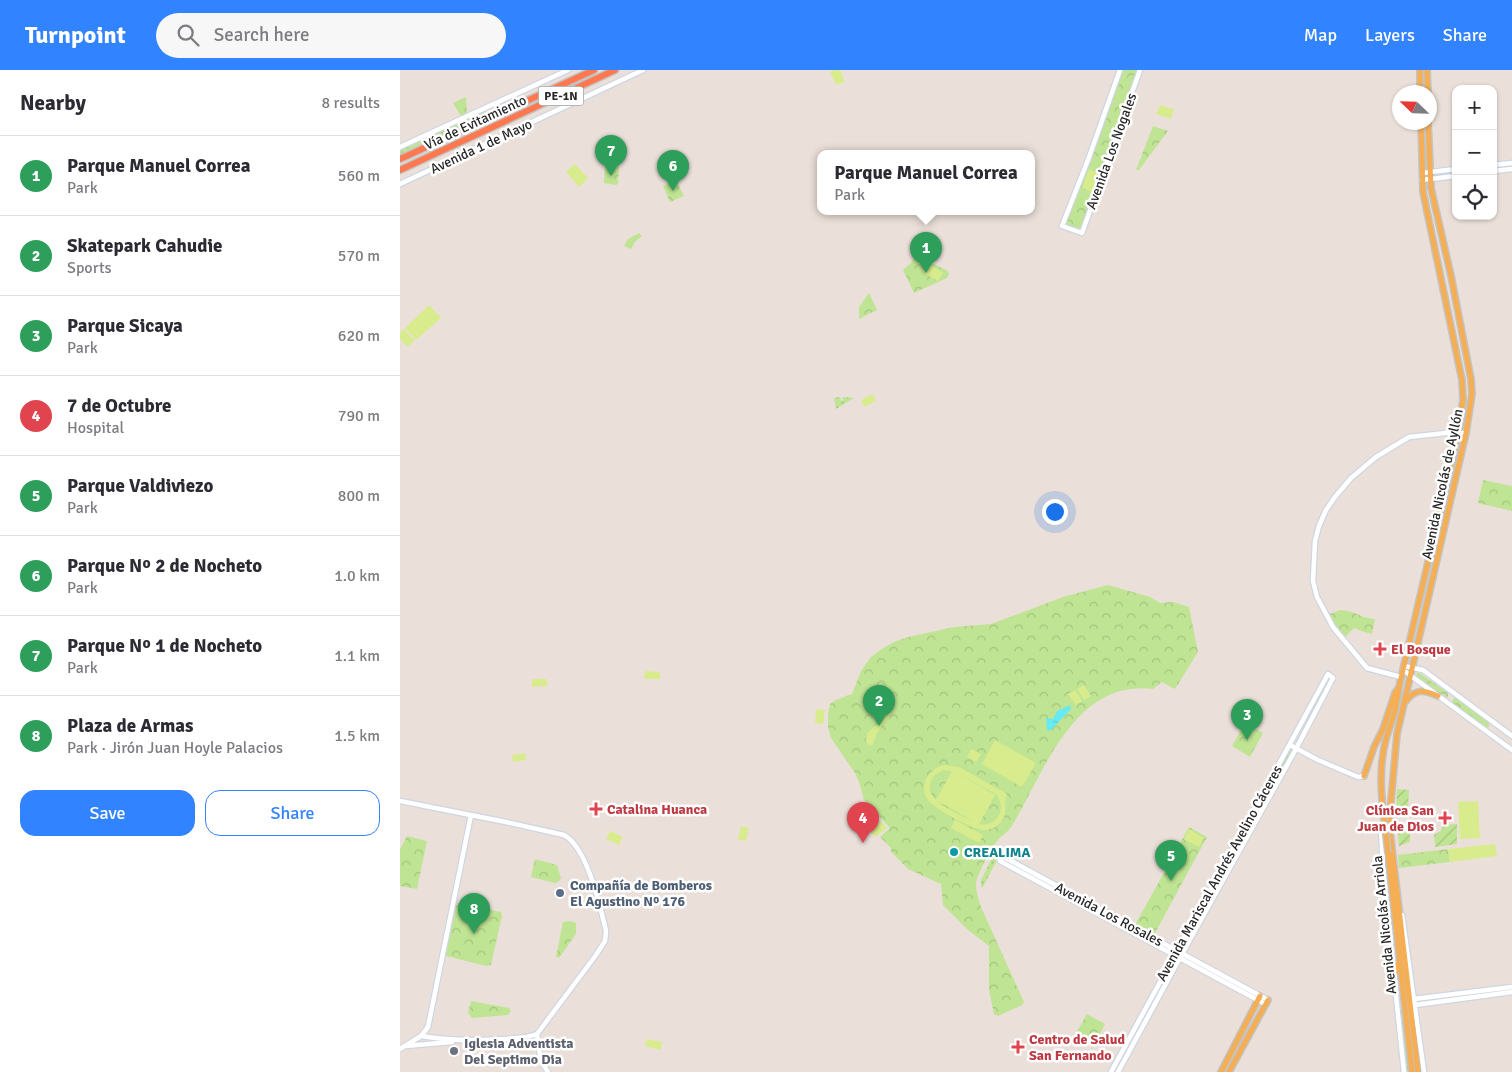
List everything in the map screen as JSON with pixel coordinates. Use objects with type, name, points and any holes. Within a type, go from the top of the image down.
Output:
[{"type":"highway","name":"Vía de Evitamiento","points":[[400,159],[594,70]]},
{"type":"highway","name":"Vía de Evitamiento","points":[[400,170],[615,70]]},
{"type":"main road","points":[[1420,70],[1420,85]]},
{"type":"main road","points":[[1427,70],[1428,85]]},
{"type":"main road","name":"Avenida Nicolás de Ayllón","points":[[1364,776],[1374,746],[1383,729],[1395,693],[1399,687],[1462,409],[1462,380],[1422,180],[1421,130]]},
{"type":"main road","name":"Avenida Nicolás de Ayllón","points":[[1389,820],[1397,734],[1466,433],[1471,403],[1471,379],[1430,179],[1428,130]]},
{"type":"main road","name":"Avenida Nicolás Arriola","points":[[1399,687],[1395,712],[1386,739],[1380,778],[1398,959],[1412,1072]]},
{"type":"main road","points":[[1404,703],[1416,691],[1426,691],[1438,696]]},
{"type":"main road","points":[[1381,825],[1382,820],[1389,820]]},
{"type":"main road","name":"Avenida Nicolás Arriola","points":[[1389,820],[1418,1072]]},
{"type":"main road","points":[[1384,867],[1387,874],[1391,912],[1395,922]]},
{"type":"main road","points":[[1395,974],[1398,959]]},
{"type":"main road","points":[[1221,1072],[1259,998]]},
{"type":"main road","points":[[1229,1072],[1267,1002]]},
{"type":"street","points":[[400,147],[568,70]]},
{"type":"street","name":"Avenida 1 de Mayo","points":[[400,184],[644,70]]},
{"type":"street","name":"Avenida Los Nogales","points":[[1120,70],[1062,226],[1082,233],[1140,70]]},
{"type":"street","points":[[1497,165],[1512,163]]},
{"type":"street","points":[[1422,173],[1452,169]]},
{"type":"street","points":[[1497,171],[1512,169]]},
{"type":"street","points":[[1422,180],[1452,176]]},
{"type":"street","points":[[1401,677],[1367,668],[1333,627],[1317,597],[1313,581],[1312,572],[1317,534],[1326,510],[1335,497],[1351,478],[1376,458],[1409,437],[1466,433]]},
{"type":"street","points":[[1403,668],[1413,667],[1423,670],[1512,736]]},
{"type":"street","points":[[1403,668],[1411,676],[1512,750]]},
{"type":"street","name":"Avenida Mariscal Andrés Avelino Cáceres","points":[[1111,1072],[1328,674],[1333,678],[1323,698],[1118,1072]]},
{"type":"street","points":[[1447,702],[1454,693]]},
{"type":"street","points":[[1317,695],[1323,698]]},
{"type":"street","points":[[1290,745],[1318,760],[1358,777],[1364,776]]},
{"type":"street","points":[[400,801],[564,835],[573,841],[582,856],[601,910],[606,936],[596,955],[537,1034],[525,1038],[456,1041],[405,1046]]},
{"type":"street","points":[[400,1049],[421,1036],[428,1027],[471,815]]},
{"type":"street","points":[[1381,825],[1404,1072]]},
{"type":"street","name":"Avenida Los Rosales","points":[[1001,858],[1267,1002]]},
{"type":"street","points":[[1397,893],[1406,934],[1424,1072]]},
{"type":"street","points":[[1415,1002],[1491,992],[1512,987]]},
{"type":"street","points":[[1491,992],[1512,992]]},
{"type":"street","points":[[537,1034],[540,1057],[548,1072]]},
{"type":"street","points":[[421,1036],[456,1041]]},
{"type":"street","points":[[434,1044],[435,1038]]},
{"type":"green space","points":[[840,70],[845,82],[836,85],[830,72]]},
{"type":"green space","points":[[1122,70],[1137,70],[1080,232],[1063,226]]},
{"type":"green space","points":[[466,97],[467,113],[461,116],[453,103]]},
{"type":"green space","points":[[1160,105],[1174,109],[1171,119],[1156,114]]},
{"type":"green space","points":[[482,112],[485,113],[459,125],[458,128],[400,154],[400,149]]},
{"type":"green space","points":[[1153,126],[1168,131],[1139,170],[1136,170]]},
{"type":"green space","points":[[605,161],[619,166],[618,184],[604,183]]},
{"type":"green space","points":[[575,164],[588,178],[579,187],[566,172]]},
{"type":"green space","points":[[1089,169],[1099,174],[1092,192],[1082,188]]},
{"type":"green space","points":[[676,180],[684,196],[670,202],[663,186]]},
{"type":"green space","points":[[639,233],[642,236],[631,249],[624,246],[628,239]]},
{"type":"green space","points":[[916,255],[948,271],[947,278],[914,293],[903,270]]},
{"type":"green space","points":[[929,265],[943,272],[938,281],[925,274]]},
{"type":"green space","points":[[869,293],[877,310],[859,319],[859,307]]},
{"type":"green space","points":[[429,305],[441,318],[416,340],[405,328]]},
{"type":"green space","points":[[404,329],[415,341],[407,347],[400,339],[400,332]]},
{"type":"green space","points":[[873,394],[876,401],[864,407],[861,400]]},
{"type":"green space","points":[[840,397],[841,401],[843,400],[842,397],[854,398],[836,409],[834,398]]},
{"type":"green space","points":[[1483,480],[1512,486],[1512,511],[1478,503]]},
{"type":"green space","points":[[1108,585],[1150,597],[1160,603],[1173,602],[1189,607],[1198,652],[1175,689],[1162,682],[1153,689],[1126,690],[1103,698],[1083,713],[1066,732],[1011,827],[998,840],[988,855],[976,884],[978,896],[981,907],[1024,1002],[1022,1005],[998,1016],[994,1014],[989,990],[989,946],[968,930],[943,905],[941,884],[908,869],[891,852],[891,848],[880,837],[890,828],[864,800],[855,773],[831,738],[828,727],[830,704],[852,694],[861,671],[870,658],[894,642],[954,627],[991,624],[1063,597]]},
{"type":"green space","points":[[1340,610],[1350,611],[1366,618],[1375,619],[1372,634],[1354,628],[1344,638],[1330,614]]},
{"type":"green space","points":[[645,671],[660,672],[660,679],[644,679]]},
{"type":"green space","points":[[1418,672],[1448,693],[1448,697],[1444,698],[1445,696],[1417,678]]},
{"type":"green space","points":[[532,679],[546,679],[548,686],[532,687]]},
{"type":"green space","points":[[1084,685],[1091,696],[1084,700],[1077,689]]},
{"type":"green space","points":[[1075,690],[1082,701],[1076,705],[1068,694]]},
{"type":"green space","points":[[1456,698],[1489,723],[1489,727],[1485,729],[1452,703],[1453,699]]},
{"type":"green space","points":[[816,709],[825,710],[823,724],[815,723]]},
{"type":"green space","points":[[889,709],[892,712],[870,746],[866,741],[867,733],[878,724]]},
{"type":"green space","points":[[1245,723],[1263,733],[1250,757],[1232,746]]},
{"type":"green space","points":[[995,740],[1036,763],[1022,787],[982,764]]},
{"type":"green space","points":[[1289,748],[1292,750],[1243,838],[1241,837]]},
{"type":"green space","points":[[971,749],[981,754],[976,762],[967,757]]},
{"type":"green space","points":[[525,753],[526,760],[513,762],[512,755]]},
{"type":"green space","points":[[943,765],[959,767],[1007,794],[1003,820],[990,829],[978,829],[954,818],[933,805],[926,796],[924,785],[929,775]],"holes":[[[943,770],[952,771],[936,800],[930,791],[933,777]],[[953,771],[996,794],[999,799],[1001,805],[999,816],[996,820],[991,823],[979,824],[995,795]],[[937,800],[975,822],[946,808]]]},
{"type":"green space","points":[[1397,789],[1409,790],[1408,809],[1396,816]]},
{"type":"green space","points":[[1478,801],[1480,838],[1460,839],[1458,802]]},
{"type":"green space","points":[[955,820],[983,835],[979,843],[951,828]]},
{"type":"green space","points":[[881,821],[887,828],[875,837],[870,831]]},
{"type":"green space","points":[[1397,822],[1410,831],[1410,842],[1399,846]]},
{"type":"green space","points":[[1457,824],[1457,844],[1435,847],[1434,835],[1441,831],[1443,825]]},
{"type":"green space","points":[[741,826],[749,828],[746,841],[738,840]]},
{"type":"green space","points":[[1189,827],[1207,837],[1154,935],[1135,925]]},
{"type":"green space","points":[[1189,829],[1204,838],[1199,847],[1184,839]]},
{"type":"green space","points":[[610,831],[623,837],[619,845],[606,839]]},
{"type":"green space","points":[[407,836],[427,841],[417,889],[400,886],[400,849]]},
{"type":"green space","points":[[1495,844],[1497,856],[1450,862],[1448,849]]},
{"type":"green space","points":[[1448,849],[1450,862],[1399,868],[1398,855]]},
{"type":"green space","points":[[1232,852],[1235,854],[1212,897],[1209,896]]},
{"type":"green space","points":[[992,858],[997,860],[983,887],[981,887],[981,880]]},
{"type":"green space","points":[[535,859],[557,865],[561,878],[559,881],[555,883],[531,877]]},
{"type":"green space","points":[[457,903],[501,912],[502,916],[491,965],[486,966],[446,956],[445,953]]},
{"type":"green space","points":[[570,921],[576,923],[576,934],[559,958],[556,957],[563,922]]},
{"type":"green space","points":[[471,1001],[509,1008],[511,1011],[508,1015],[472,1018],[468,1013]]},
{"type":"green space","points":[[1401,1006],[1409,1072],[1406,1072]]},
{"type":"green space","points":[[1087,1014],[1105,1024],[1095,1044],[1076,1033]]},
{"type":"green space","points":[[647,1039],[662,1042],[661,1050],[645,1046]]},
{"type":"water","points":[[1070,705],[1071,709],[1050,731],[1047,730],[1046,718],[1053,719],[1057,711]]},
{"type":"place","name":"Parque Nº 1 de Nocheto","points":[[611,176]]},
{"type":"place","name":"Parque Nº 2 de Nocheto","points":[[673,191]]},
{"type":"place","name":"Parque Manuel Correa","points":[[926,273]]},
{"type":"place","name":"El Bosque","points":[[1380,649]]},
{"type":"place","name":"Skatepark Cahudie","points":[[879,726]]},
{"type":"place","name":"Parque Sicaya","points":[[1247,740]]},
{"type":"place","name":"Catalina Huanca","points":[[596,809]]},
{"type":"place","name":"Clínica San Juan de Dios","points":[[1445,818]]},
{"type":"place","name":"7 de Octubre","points":[[863,843]]},
{"type":"place","name":"CREALIMA","points":[[954,852]]},
{"type":"place","name":"Parque Valdiviezo","points":[[1171,881]]},
{"type":"place","name":"Compañía de Bomberos El Agustino Nº 176","points":[[560,893]]},
{"type":"place","name":"Plaza de Armas","points":[[474,934]]},
{"type":"place","name":"Centro de Salud San Fernando","points":[[1018,1047]]},
{"type":"place","name":"Iglesia Adventista Del Septimo Dia","points":[[454,1051]]}]
